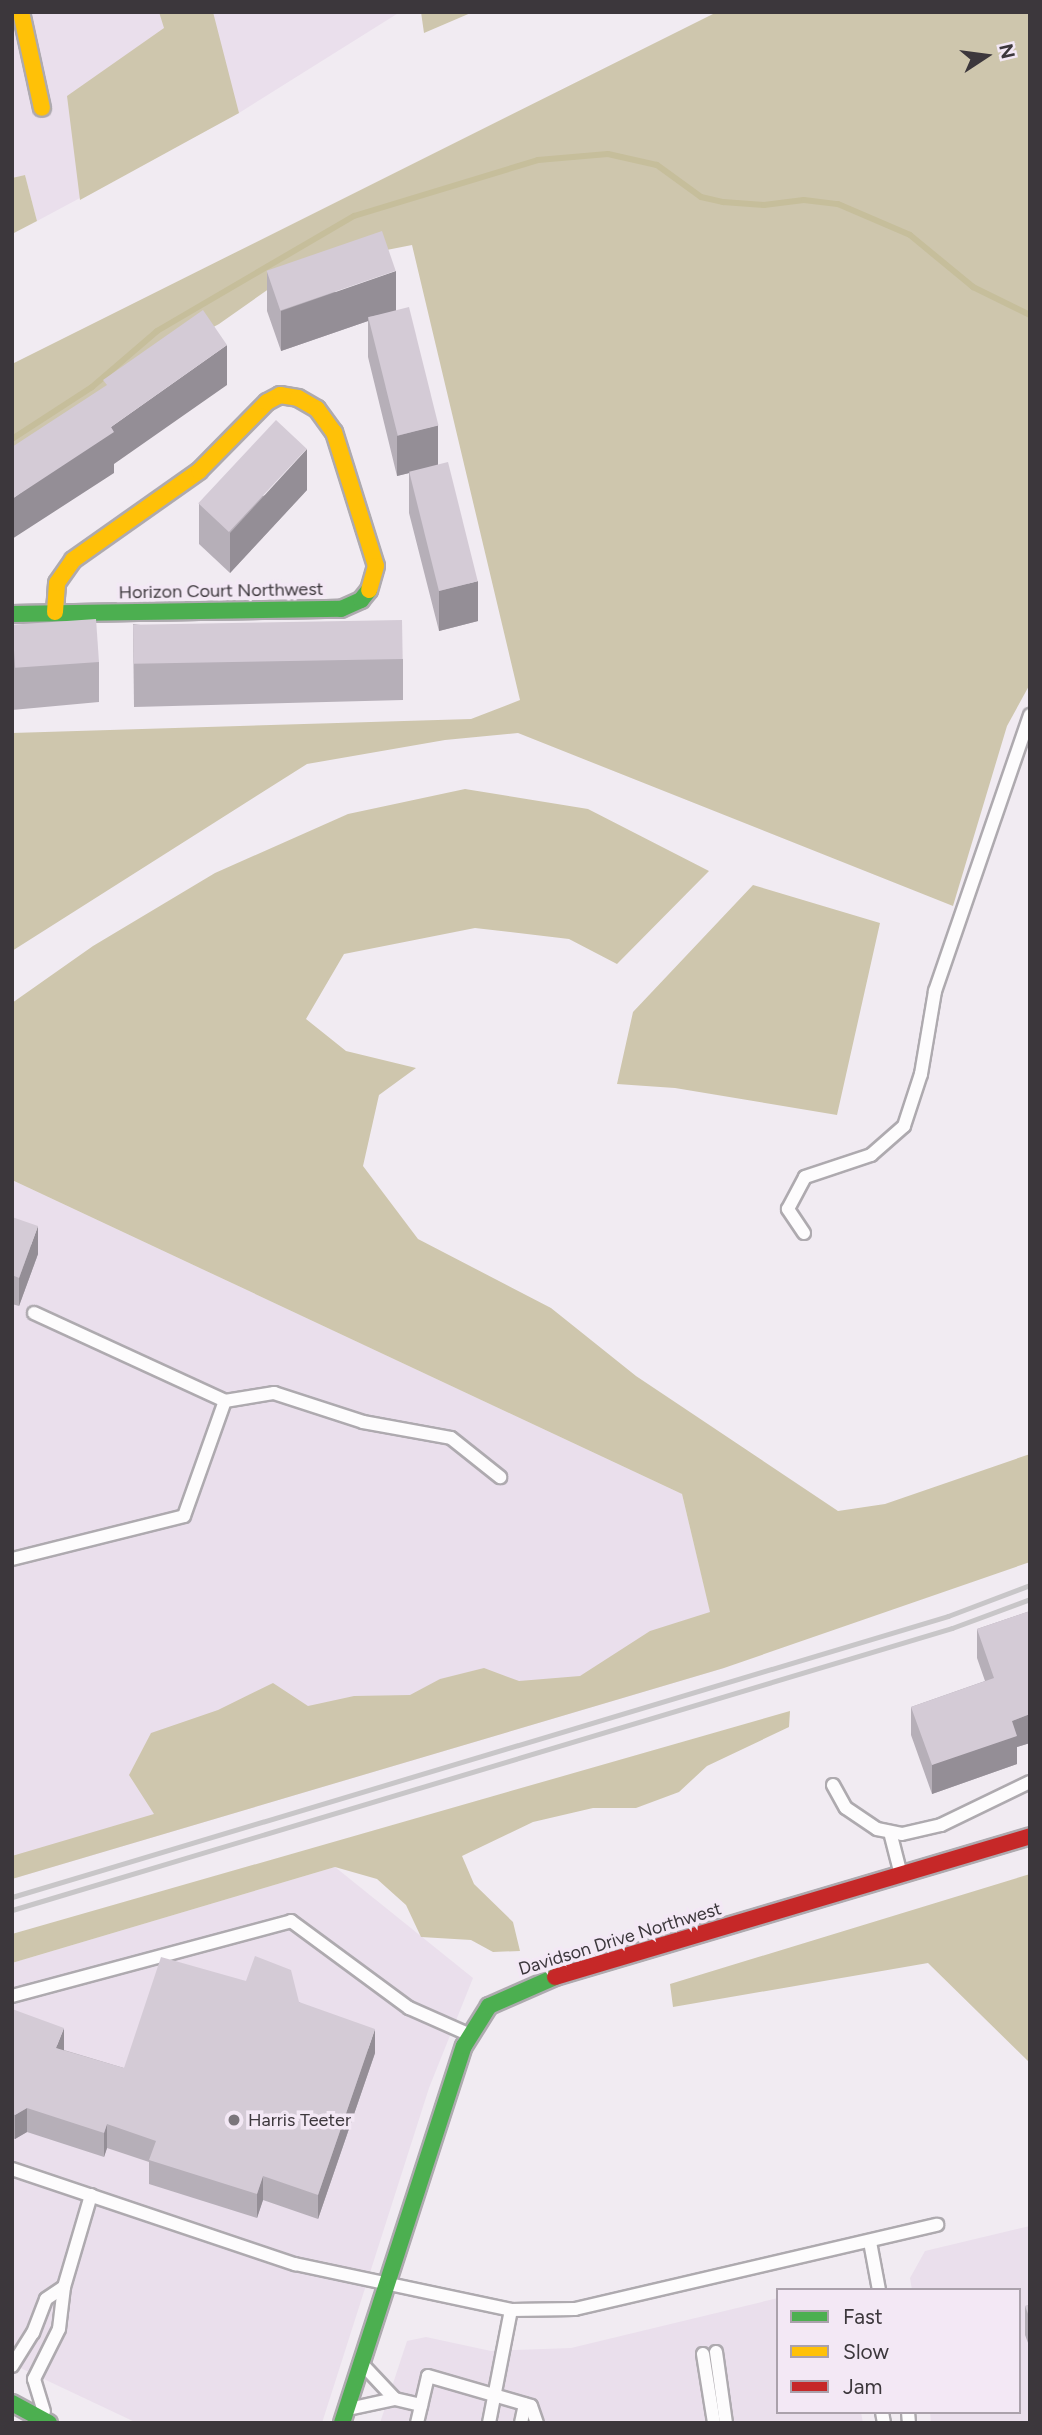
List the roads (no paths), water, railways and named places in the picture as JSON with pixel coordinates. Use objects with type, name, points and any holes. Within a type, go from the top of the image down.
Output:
[{"type":"main road","points":[[21,12],[42,108]]},
{"type":"main road","name":"Horizon Court Northwest","points":[[12,614],[341,610],[360,600],[373,584],[376,566],[334,432],[317,410],[298,398],[280,395],[267,402],[199,471],[72,560],[57,583],[55,612]]},
{"type":"main road","name":"Davidson Drive Northwest","points":[[344,2416],[470,2035],[489,2006],[532,1984],[1030,1836]]},
{"type":"main road","points":[[12,2403],[48,2422]]},
{"type":"lane","points":[[12,60],[31,55]]},
{"type":"lane","points":[[804,1233],[788,1209],[805,1177],[871,1154],[904,1126],[921,1074],[935,991],[1030,715]]},
{"type":"lane","points":[[34,1313],[225,1401],[274,1393],[363,1422],[451,1438],[500,1477]]},
{"type":"lane","points":[[12,1559],[184,1516],[225,1401]]},
{"type":"lane","points":[[833,1785],[846,1808],[877,1829],[890,1832],[941,1825],[1030,1782]]},
{"type":"lane","points":[[890,1832],[901,1875]]},
{"type":"lane","points":[[12,1996],[291,1921],[409,2008],[470,2035]]},
{"type":"lane","points":[[12,2169],[295,2264],[387,2281],[511,2310],[575,2309],[937,2225]]},
{"type":"lane","points":[[48,2422],[34,2379],[59,2329],[64,2287],[91,2196]]},
{"type":"lane","points":[[870,2242],[879,2288]]},
{"type":"lane","points":[[12,2366],[33,2333],[46,2299],[64,2287]]},
{"type":"lane","points":[[489,2423],[511,2310]]},
{"type":"lane","points":[[714,2423],[710,2353],[726,2423]]},
{"type":"lane","points":[[361,2364],[395,2399]]},
{"type":"lane","points":[[417,2423],[428,2376],[495,2393],[531,2406],[537,2423]]},
{"type":"lane","points":[[344,2416],[395,2399],[421,2405]]},
{"type":"lane","points":[[521,2423],[525,2404]]},
{"type":"waterway","points":[[12,439],[92,387],[157,331],[354,216],[538,160],[608,154],[657,165],[701,197],[723,202],[764,205],[804,200],[838,204],[910,235],[973,287],[1030,315]]},
{"type":"railway","points":[[12,1897],[948,1616],[1030,1585]]},
{"type":"railway","points":[[12,1910],[952,1628],[1030,1599]]},
{"type":"place","name":"Harris Teeter","points":[[234,2120]]}]
